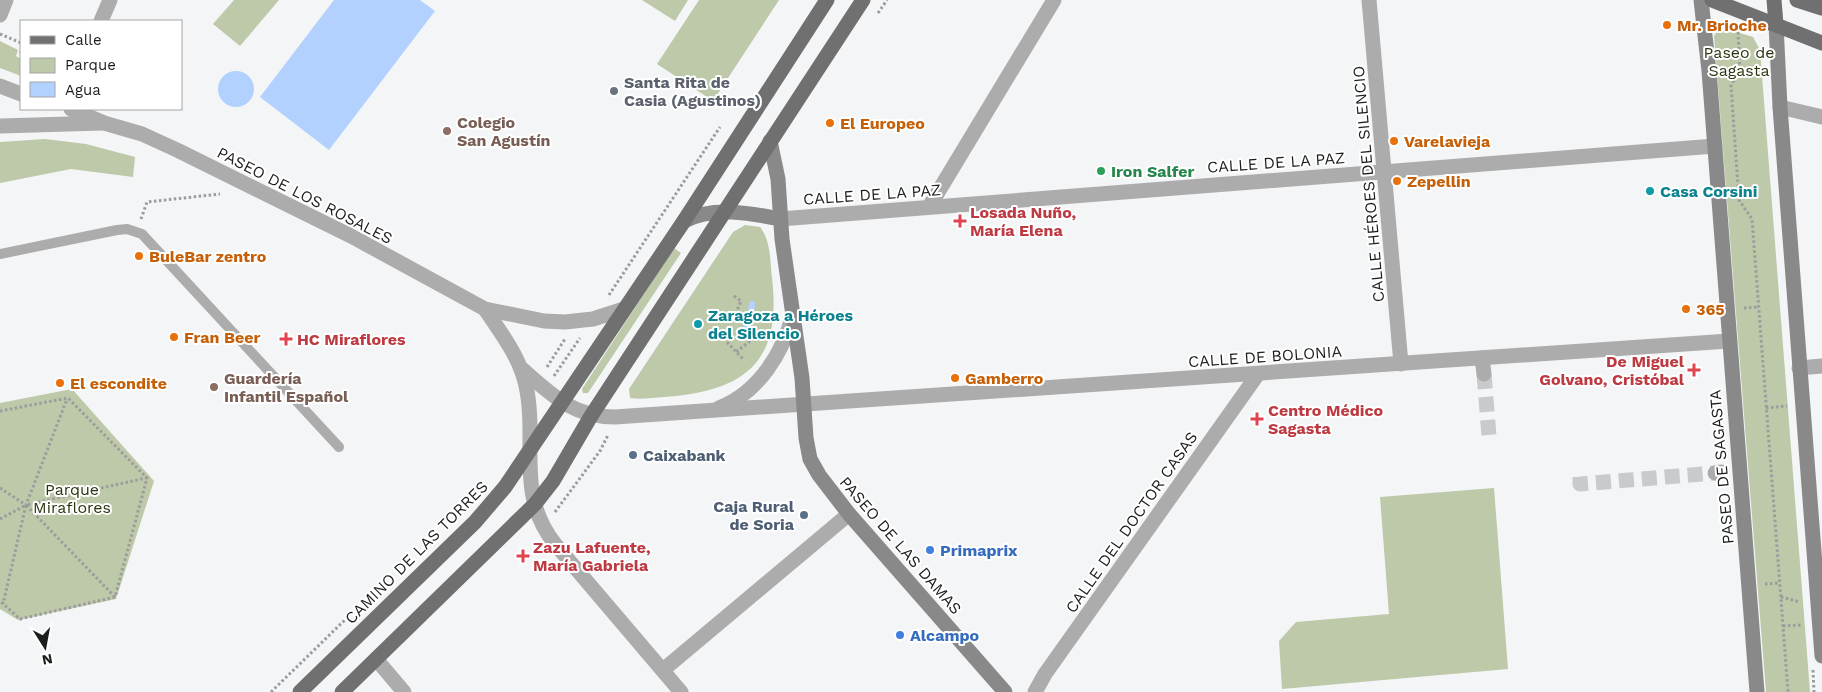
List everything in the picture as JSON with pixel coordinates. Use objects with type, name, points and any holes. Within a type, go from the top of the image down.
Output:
[{"type":"main road","name":"CAMINO DE LAS TORRES","points":[[300,692],[487,509],[505,488],[684,221],[827,0]]},
{"type":"main road","points":[[342,692],[535,504],[553,481],[591,416],[863,0]]},
{"type":"main road","name":"PASEO DE SAGASTA","points":[[1701,0],[1715,146],[1757,692]]},
{"type":"main road","points":[[1712,0],[1822,43]]},
{"type":"main road","points":[[1774,0],[1799,368],[1819,588],[1822,656]]},
{"type":"main road","points":[[1798,0],[1822,8]]},
{"type":"main road","name":"PASEO DE LAS DAMAS","points":[[770,141],[778,179],[780,218],[810,460],[849,514],[1005,692]]},
{"type":"main road","points":[[684,221],[702,214],[723,212],[780,218]]},
{"type":"street","points":[[0,15],[6,0]]},
{"type":"street","points":[[101,20],[110,0]]},
{"type":"street","points":[[929,207],[1054,0]]},
{"type":"street","name":"CALLE HÉROES DEL SILENCIO","points":[[1370,0],[1401,364]]},
{"type":"street","points":[[0,86],[20,94]]},
{"type":"street","points":[[1780,107],[1822,117]]},
{"type":"street","name":"PASEO DE LOS ROSALES","points":[[73,110],[104,123],[142,134],[177,150],[351,236],[485,309],[565,322],[593,319],[624,309]]},
{"type":"street","name":"PASEO DE LOS ROSALES","points":[[0,126],[104,123]]},
{"type":"street","name":"CALLE DE LA PAZ","points":[[780,218],[1715,146]]},
{"type":"street","name":"PASEO DE LOS ROSALES","points":[[485,309],[522,369],[562,402]]},
{"type":"street","points":[[713,410],[739,398],[766,371],[784,343],[793,314]]},
{"type":"street","name":"CALLE DE BOLONIA","points":[[591,416],[616,417],[804,406],[1729,341]]},
{"type":"street","points":[[1482,358],[1484,374]]},
{"type":"street","points":[[1799,368],[1822,366]]},
{"type":"street","name":"PASEO DE LOS ROSALES","points":[[522,369],[530,411],[528,452],[535,504],[542,525],[551,539],[682,692]]},
{"type":"street","name":"CALLE DEL DOCTOR CASAS","points":[[1035,692],[1258,374]]},
{"type":"street","points":[[562,402],[591,416]]},
{"type":"street","points":[[663,670],[849,514]]},
{"type":"street","points":[[376,659],[404,692]]},
{"type":"lane","points":[[0,254],[117,230],[126,229],[142,234],[339,448]]},
{"type":"path","points":[[1738,32],[1740,69],[1731,86],[1736,162],[1740,200],[1752,219],[1788,692]]},
{"type":"path","points":[[0,34],[20,42]]},
{"type":"path","points":[[1717,70],[1762,70]]},
{"type":"path","points":[[545,389],[724,122]]},
{"type":"path","points":[[143,211],[147,202],[220,194]]},
{"type":"path","points":[[734,296],[741,301],[738,312],[753,329],[748,342],[736,352]]},
{"type":"path","points":[[720,335],[744,360]]},
{"type":"path","points":[[544,371],[567,336]]},
{"type":"path","points":[[0,411],[68,398]]},
{"type":"path","points":[[68,398],[146,478]]},
{"type":"path","points":[[3,605],[26,505],[68,398]]},
{"type":"path","points":[[1766,408],[1780,407]]},
{"type":"path","points":[[0,519],[26,505],[146,478]]},
{"type":"path","points":[[115,597],[146,478]]},
{"type":"path","points":[[0,488],[26,505],[115,597]]},
{"type":"path","points":[[0,601],[20,619],[115,597]]},
{"type":"path","points":[[1781,597],[1800,601],[1801,609]]},
{"type":"path","points":[[271,692],[355,610]]},
{"type":"path","points":[[1783,626],[1802,625],[1802,617]]},
{"type":"green space","points":[[234,0],[279,0],[240,46],[213,24]]},
{"type":"green space","points":[[642,0],[688,0],[675,21]]},
{"type":"green space","points":[[699,0],[779,0],[713,101],[657,64]]},
{"type":"green space","name":"Paseo de Sagasta","points":[[1720,27],[1753,37],[1760,50],[1810,692],[1766,692],[1714,36]]},
{"type":"green space","points":[[0,41],[18,50],[16,56],[20,58],[20,76],[0,68]]},
{"type":"green space","points":[[45,139],[86,144],[135,157],[133,177],[71,169],[0,183],[0,142]]},
{"type":"green space","points":[[745,225],[760,227],[766,238],[769,251],[774,305],[772,327],[766,347],[756,362],[743,375],[725,385],[703,392],[676,396],[630,398],[629,389],[733,232]]},
{"type":"green space","points":[[674,248],[681,253],[588,393],[583,393],[582,389]]},
{"type":"green space","name":"Parque Miraflores","points":[[72,389],[154,481],[116,599],[18,620],[0,609],[0,403]]},
{"type":"green space","points":[[1494,488],[1508,669],[1282,689],[1279,641],[1296,622],[1389,614],[1380,497]]},
{"type":"water","points":[[334,0],[420,0],[435,11],[329,150],[260,97]]},
{"type":"water","points":[[236,71],[249,76],[254,89],[249,102],[236,107],[223,102],[218,89],[223,76]]},
{"type":"waterway","points":[[740,338],[750,320],[752,304]]},
{"type":"tunnel","points":[[1484,374],[1489,436]]},
{"type":"tunnel","points":[[1580,477],[1580,484],[1715,473]]},
{"type":"place","name":"Mr. Brioche","points":[[1667,25]]},
{"type":"place","name":"Santa Rita de Casia (Agustinos)","points":[[614,91]]},
{"type":"place","name":"El Europeo","points":[[830,123]]},
{"type":"place","name":"Colegio San Agustín","points":[[447,131]]},
{"type":"place","name":"Varelavieja","points":[[1394,141]]},
{"type":"place","name":"Iron Salfer","points":[[1101,171]]},
{"type":"place","name":"Zepellin","points":[[1397,181]]},
{"type":"place","name":"Casa Corsini","points":[[1650,191]]},
{"type":"place","name":"Losada Nuño, María Elena","points":[[960,221]]},
{"type":"place","name":"BuleBar zentro","points":[[139,256]]},
{"type":"place","name":"365","points":[[1686,309]]},
{"type":"place","name":"Zaragoza a Héroes del Silencio","points":[[698,324]]},
{"type":"place","name":"Fran Beer","points":[[174,337]]},
{"type":"place","name":"HC Miraflores","points":[[286,339]]},
{"type":"place","name":"De Miguel Golvano, Cristóbal","points":[[1694,370]]},
{"type":"place","name":"Gamberro","points":[[955,378]]},
{"type":"place","name":"El escondite","points":[[60,383]]},
{"type":"place","name":"Guardería Infantil Español","points":[[214,387]]},
{"type":"place","name":"Centro Médico Sagasta","points":[[1257,419]]},
{"type":"place","name":"Caixabank","points":[[633,455]]},
{"type":"place","name":"Caja Rural de Soria","points":[[804,515]]},
{"type":"place","name":"Primaprix","points":[[930,550]]},
{"type":"place","name":"Zazu Lafuente, María Gabriela","points":[[523,556]]},
{"type":"place","name":"Alcampo","points":[[900,635]]}]
